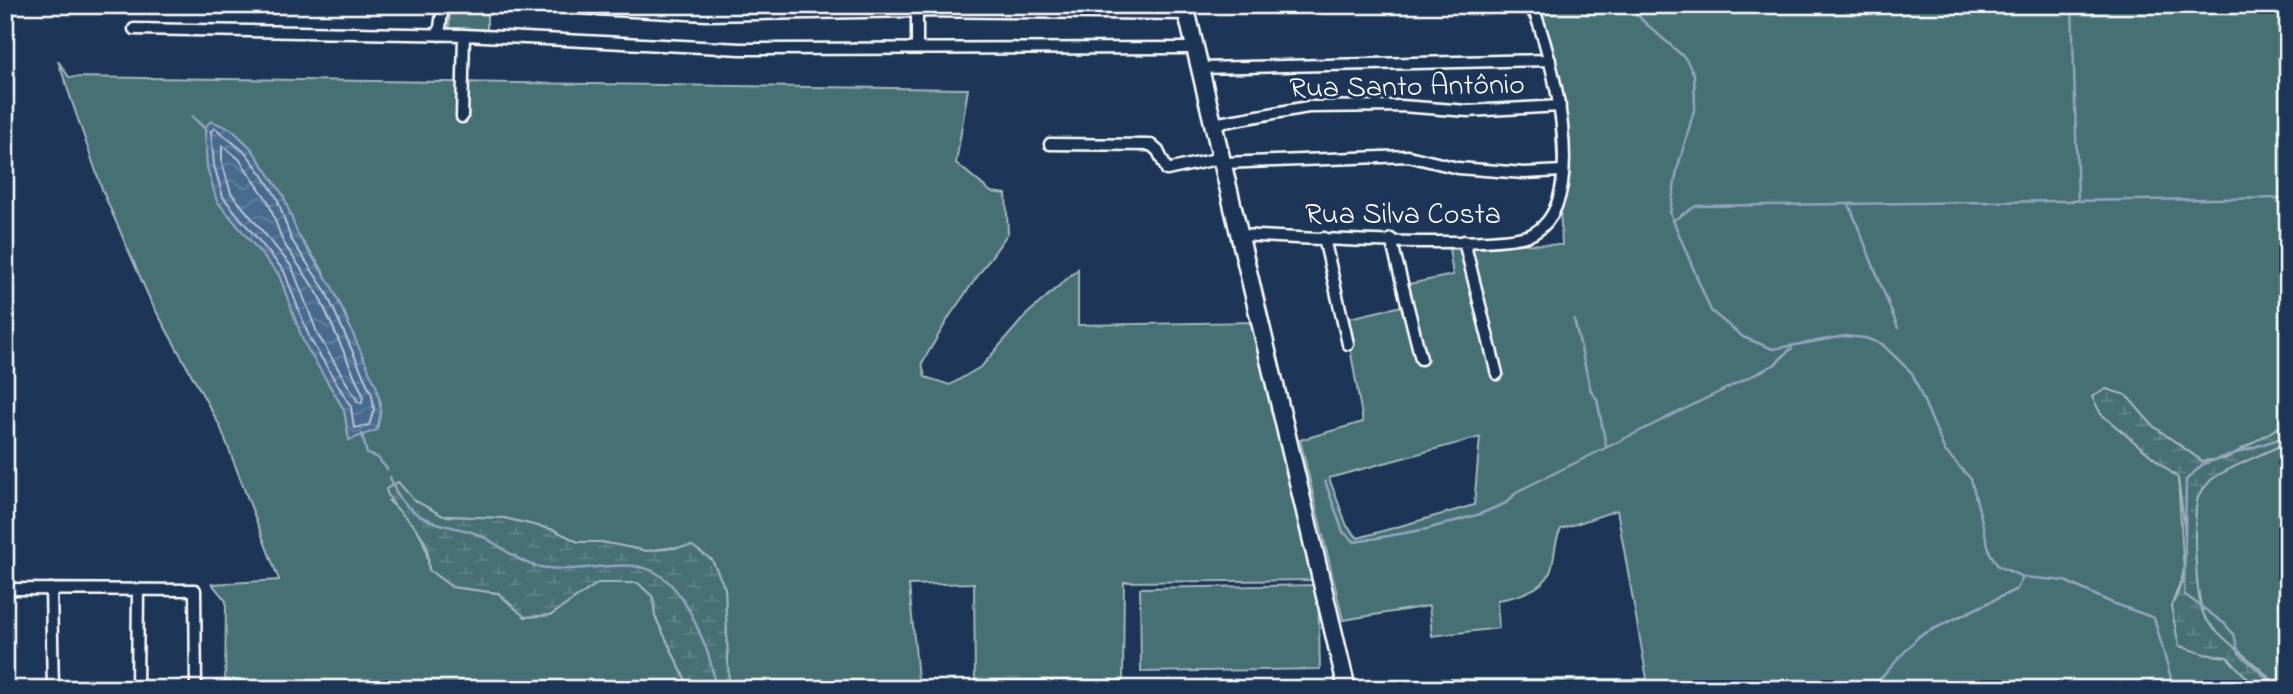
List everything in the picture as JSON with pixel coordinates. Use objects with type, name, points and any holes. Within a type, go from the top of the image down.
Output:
[{"type":"main road","points":[[1186,9],[1347,689]]},
{"type":"street","points":[[439,35],[443,5]]},
{"type":"street","points":[[520,5],[603,7],[708,15],[833,9],[1186,9]]},
{"type":"street","name":"Rua Silva Costa","points":[[1240,235],[1464,241],[1522,237],[1534,233],[1554,213],[1562,171],[1560,106],[1550,60],[1532,5]]},
{"type":"street","points":[[917,11],[918,48]]},
{"type":"street","points":[[134,29],[439,35],[741,49],[1195,48]]},
{"type":"street","points":[[462,117],[464,36]]},
{"type":"street","points":[[1199,68],[1550,60]]},
{"type":"street","name":"Rua Santo Antônio","points":[[1213,124],[1308,107],[1401,106],[1468,111],[1560,106]]},
{"type":"street","points":[[1050,144],[1150,145],[1158,151],[1167,170],[1222,161],[1408,156],[1458,168],[1524,173],[1562,171]]},
{"type":"street","points":[[1324,238],[1348,344]]},
{"type":"street","points":[[1391,239],[1421,359]]},
{"type":"street","points":[[1464,241],[1497,374]]},
{"type":"street","points":[[5,589],[195,590],[196,689]]},
{"type":"street","points":[[51,589],[53,689]]},
{"type":"street","points":[[137,689],[138,591]]},
{"type":"green space","points":[[450,5],[487,6],[487,30],[449,29]]},
{"type":"green space","points":[[1521,5],[2288,5],[2288,422],[2225,459],[2202,461],[2153,426],[2126,395],[2101,414],[2178,478],[2184,572],[2171,607],[2204,654],[2227,657],[2258,689],[1359,689],[1358,685],[1431,679],[1647,679],[1617,510],[1561,529],[1552,567],[1546,579],[1527,592],[1497,600],[1499,628],[1432,636],[1429,606],[1343,620],[1300,440],[1363,422],[1345,319],[1402,306],[1399,286],[1453,275],[1448,242],[1562,245],[1551,48],[1542,41]],"holes":[[[1480,437],[1474,505],[1358,538],[1347,526],[1329,478]]]},
{"type":"green space","points":[[58,61],[69,77],[968,89],[956,163],[991,192],[1006,194],[1008,233],[951,314],[922,363],[925,377],[950,385],[982,366],[1026,315],[1078,269],[1078,325],[1256,322],[1319,580],[1124,582],[1123,680],[975,680],[974,583],[909,585],[919,689],[729,689],[725,588],[674,547],[647,551],[601,542],[578,542],[554,530],[504,518],[443,516],[413,500],[389,501],[418,531],[425,547],[429,570],[452,587],[498,593],[525,617],[551,615],[598,583],[638,583],[653,597],[655,616],[690,689],[225,689],[226,601],[212,584],[279,580],[220,426],[151,302],[103,192]],"holes":[[[205,127],[231,129],[251,148],[283,195],[298,235],[320,266],[344,312],[381,403],[379,418],[349,440],[344,410],[304,342],[279,275],[217,201],[207,167]]]},
{"type":"green space","points":[[2106,389],[2126,395],[2153,426],[2202,461],[2225,459],[2288,422],[2288,442],[2225,471],[2209,482],[2198,497],[2195,522],[2197,579],[2206,619],[2223,638],[2280,689],[2258,689],[2227,657],[2204,654],[2179,646],[2171,606],[2183,577],[2185,560],[2178,478],[2101,414],[2092,397]]},
{"type":"green space","points":[[2288,442],[2288,689],[2280,689],[2223,638],[2206,619],[2197,579],[2195,522],[2198,497],[2211,480]]},
{"type":"green space","points":[[398,482],[414,500],[443,516],[504,518],[554,530],[578,542],[601,542],[647,551],[692,546],[712,560],[725,588],[729,689],[690,689],[655,616],[653,597],[638,583],[598,583],[551,615],[525,617],[498,593],[452,587],[429,570],[425,542],[389,497],[386,489]]},
{"type":"green space","points":[[1318,585],[1320,669],[1141,672],[1140,588]]},
{"type":"water","points":[[211,121],[231,129],[251,148],[283,195],[298,235],[332,287],[377,388],[381,411],[377,430],[349,440],[344,409],[304,343],[279,275],[217,201],[207,167],[205,127]]},
{"type":"waterway","points":[[1631,5],[1642,20],[1685,58],[1694,74],[1695,107],[1677,170],[1670,213],[1711,311],[1743,337],[1773,349],[1845,336],[1865,338],[1882,344],[1912,373],[1945,451],[1971,479],[1990,553],[1998,566],[2023,577],[2065,581],[2110,602],[2154,618],[2174,689]]},
{"type":"waterway","points":[[2072,5],[2078,200]]},
{"type":"waterway","points":[[192,116],[207,131]]},
{"type":"waterway","points":[[1672,221],[1696,206],[2288,198]]},
{"type":"waterway","points":[[1849,204],[1898,328]]},
{"type":"waterway","points":[[1574,319],[1591,391],[1597,399],[1606,446]]},
{"type":"waterway","points":[[1325,481],[1343,532],[1355,542],[1427,529],[1480,514],[1506,503],[1518,491],[1774,365],[1792,348]]},
{"type":"waterway","points":[[362,434],[367,454],[377,457],[387,469]]},
{"type":"waterway","points":[[2279,689],[2239,653],[2234,635],[2225,624],[2184,594],[2186,480],[2203,464],[2288,436]]},
{"type":"waterway","points":[[390,477],[403,501],[420,516],[478,534],[530,564],[565,569],[627,566],[645,568],[662,577],[678,592],[693,618],[710,661],[715,689]]},
{"type":"waterway","points":[[1871,689],[1919,636],[2017,589],[2023,577]]}]
